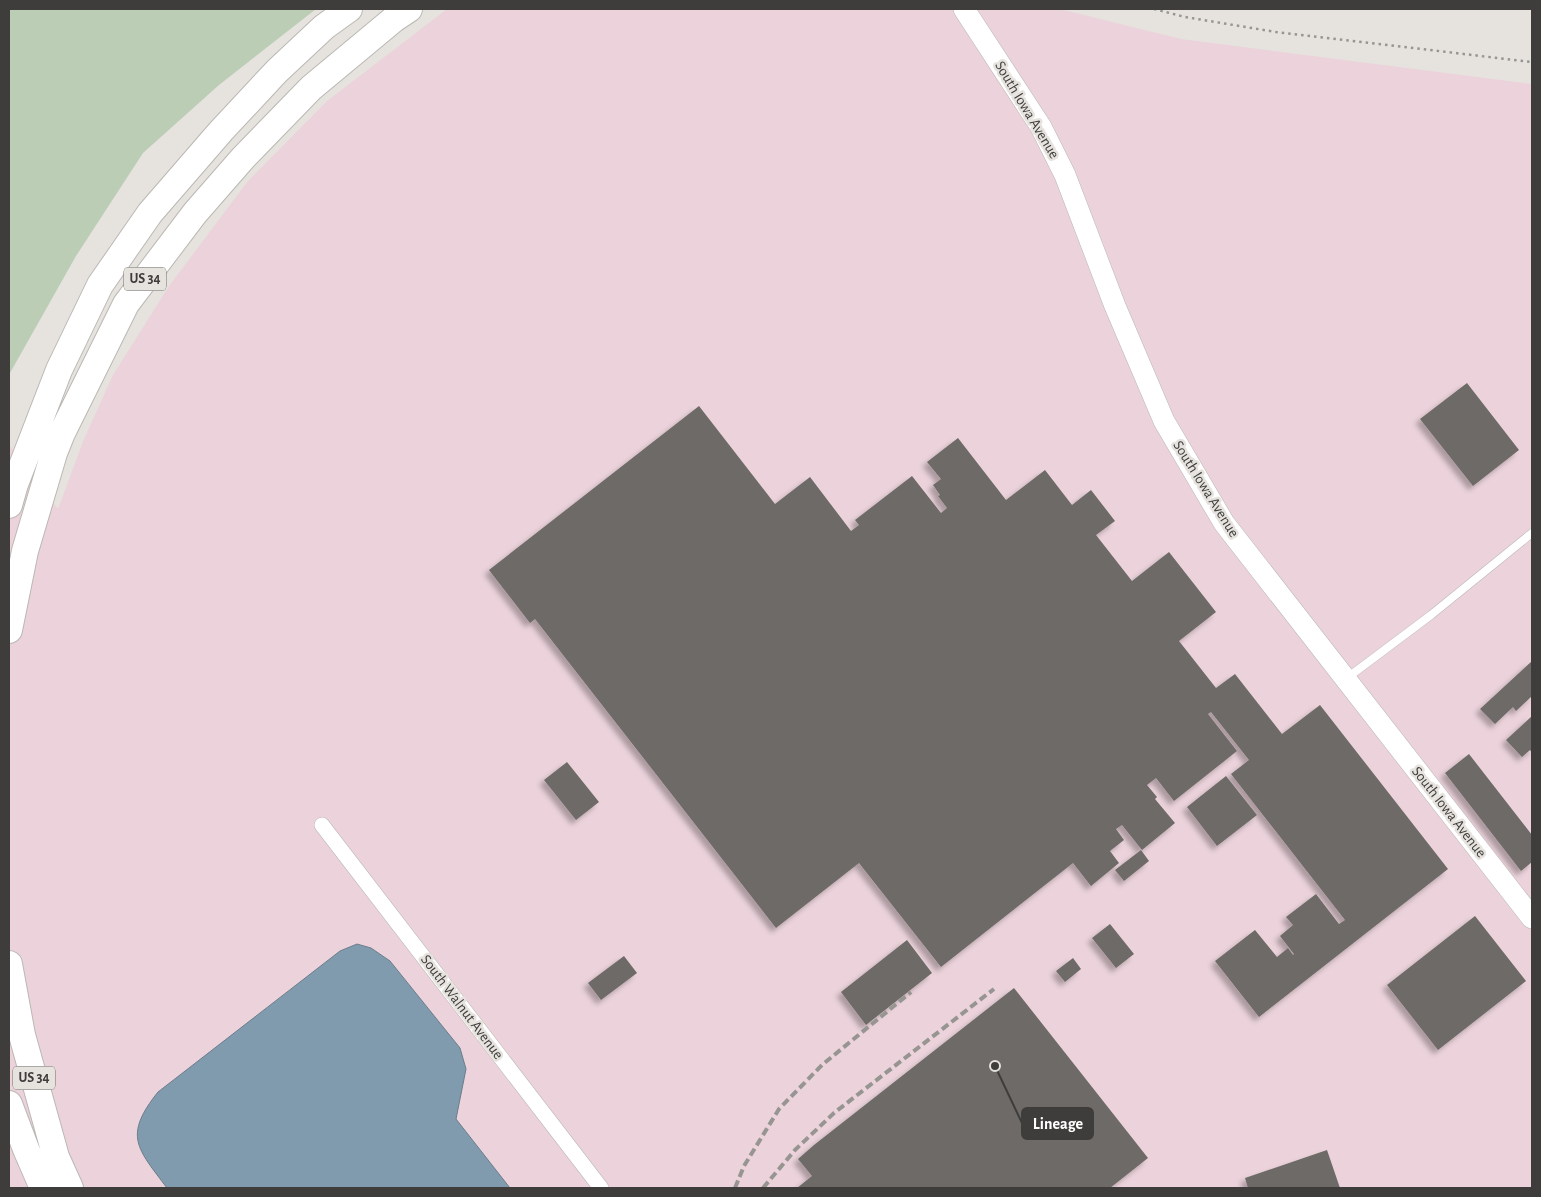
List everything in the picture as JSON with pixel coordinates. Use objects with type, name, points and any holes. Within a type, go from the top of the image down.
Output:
[{"type":"highway","name":"US 34","points":[[9,505],[15,484],[59,370],[100,286],[150,213],[221,131],[277,71],[324,27],[349,9]]},
{"type":"highway","name":"US 34","points":[[9,630],[25,551],[54,453],[126,304],[195,213],[243,158],[312,88],[394,18],[409,9]]},
{"type":"highway","name":"US 34","points":[[9,964],[22,1035],[56,1156],[70,1188]]},
{"type":"highway","name":"US 34","points":[[9,1104],[43,1188]]},
{"type":"main road","name":"South Iowa Avenue","points":[[964,9],[1041,127],[1065,175],[1115,306],[1164,421],[1224,523],[1532,918]]},
{"type":"street","name":"South Walnut Avenue","points":[[322,825],[601,1188]]},
{"type":"lane","points":[[1346,679],[1431,615],[1532,533]]},
{"type":"path","points":[[1154,9],[1185,17],[1276,32],[1532,62]]},
{"type":"shaded area","points":[[447,9],[1060,9],[1181,39],[1532,84],[1532,1188],[9,1188],[9,445],[58,509],[84,439],[113,375],[169,286],[248,181],[327,101]]},
{"type":"green space","points":[[9,9],[316,9],[219,85],[143,153],[76,256],[10,373]]},
{"type":"water","points":[[357,944],[371,948],[390,961],[460,1048],[466,1069],[456,1119],[510,1188],[167,1188],[148,1162],[138,1142],[140,1120],[158,1092],[340,951]]},
{"type":"building","points":[[1467,383],[1519,450],[1473,486],[1420,419]]},
{"type":"building","points":[[699,406],[775,504],[810,477],[851,531],[859,525],[855,520],[912,476],[941,513],[947,508],[933,485],[941,479],[927,462],[958,438],[1006,500],[1045,470],[1072,505],[1091,490],[1115,521],[1096,535],[1132,581],[1169,552],[1216,612],[1179,641],[1216,688],[1235,674],[1282,734],[1320,705],[1448,869],[1259,1017],[1215,961],[1255,930],[1277,957],[1288,948],[1293,955],[1280,936],[1293,925],[1286,917],[1316,894],[1339,924],[1345,920],[1231,774],[1249,760],[1211,712],[1208,714],[1237,751],[1174,801],[1156,778],[1147,785],[1157,797],[1155,799],[1175,823],[1142,850],[1122,825],[1116,829],[1124,840],[1110,851],[1119,863],[1091,886],[1073,863],[941,967],[859,863],[776,928],[535,619],[530,623],[489,570]]},
{"type":"building","points":[[1532,661],[1532,696],[1516,711],[1513,707],[1495,724],[1480,709]]},
{"type":"building","points":[[1532,716],[1532,753],[1530,750],[1522,757],[1506,740]]},
{"type":"building","points":[[1469,754],[1532,835],[1532,862],[1521,871],[1445,773]]},
{"type":"building","points":[[567,762],[599,802],[576,820],[544,780]]},
{"type":"building","points":[[1226,776],[1257,815],[1217,846],[1187,807]]},
{"type":"building","points":[[1141,850],[1149,861],[1124,881],[1115,870]]},
{"type":"building","points":[[1475,916],[1526,981],[1438,1050],[1387,985]]},
{"type":"building","points":[[1110,924],[1134,954],[1116,968],[1092,938]]},
{"type":"building","points":[[907,940],[932,973],[866,1025],[841,992]]},
{"type":"building","points":[[624,956],[637,973],[601,1000],[588,983]]},
{"type":"building","points":[[1073,958],[1081,969],[1065,982],[1056,971]]},
{"type":"building","points":[[1014,988],[1148,1158],[1110,1188],[797,1188],[812,1176],[798,1159]]},
{"type":"building","points":[[1327,1150],[1340,1188],[1248,1188],[1245,1178]]},
{"type":"railway","points":[[763,1188],[795,1150],[834,1113],[994,989]]},
{"type":"railway","points":[[735,1188],[744,1166],[779,1109],[822,1065],[911,992]]},
{"type":"place","name":"Lineage","points":[[995,1066]]}]
